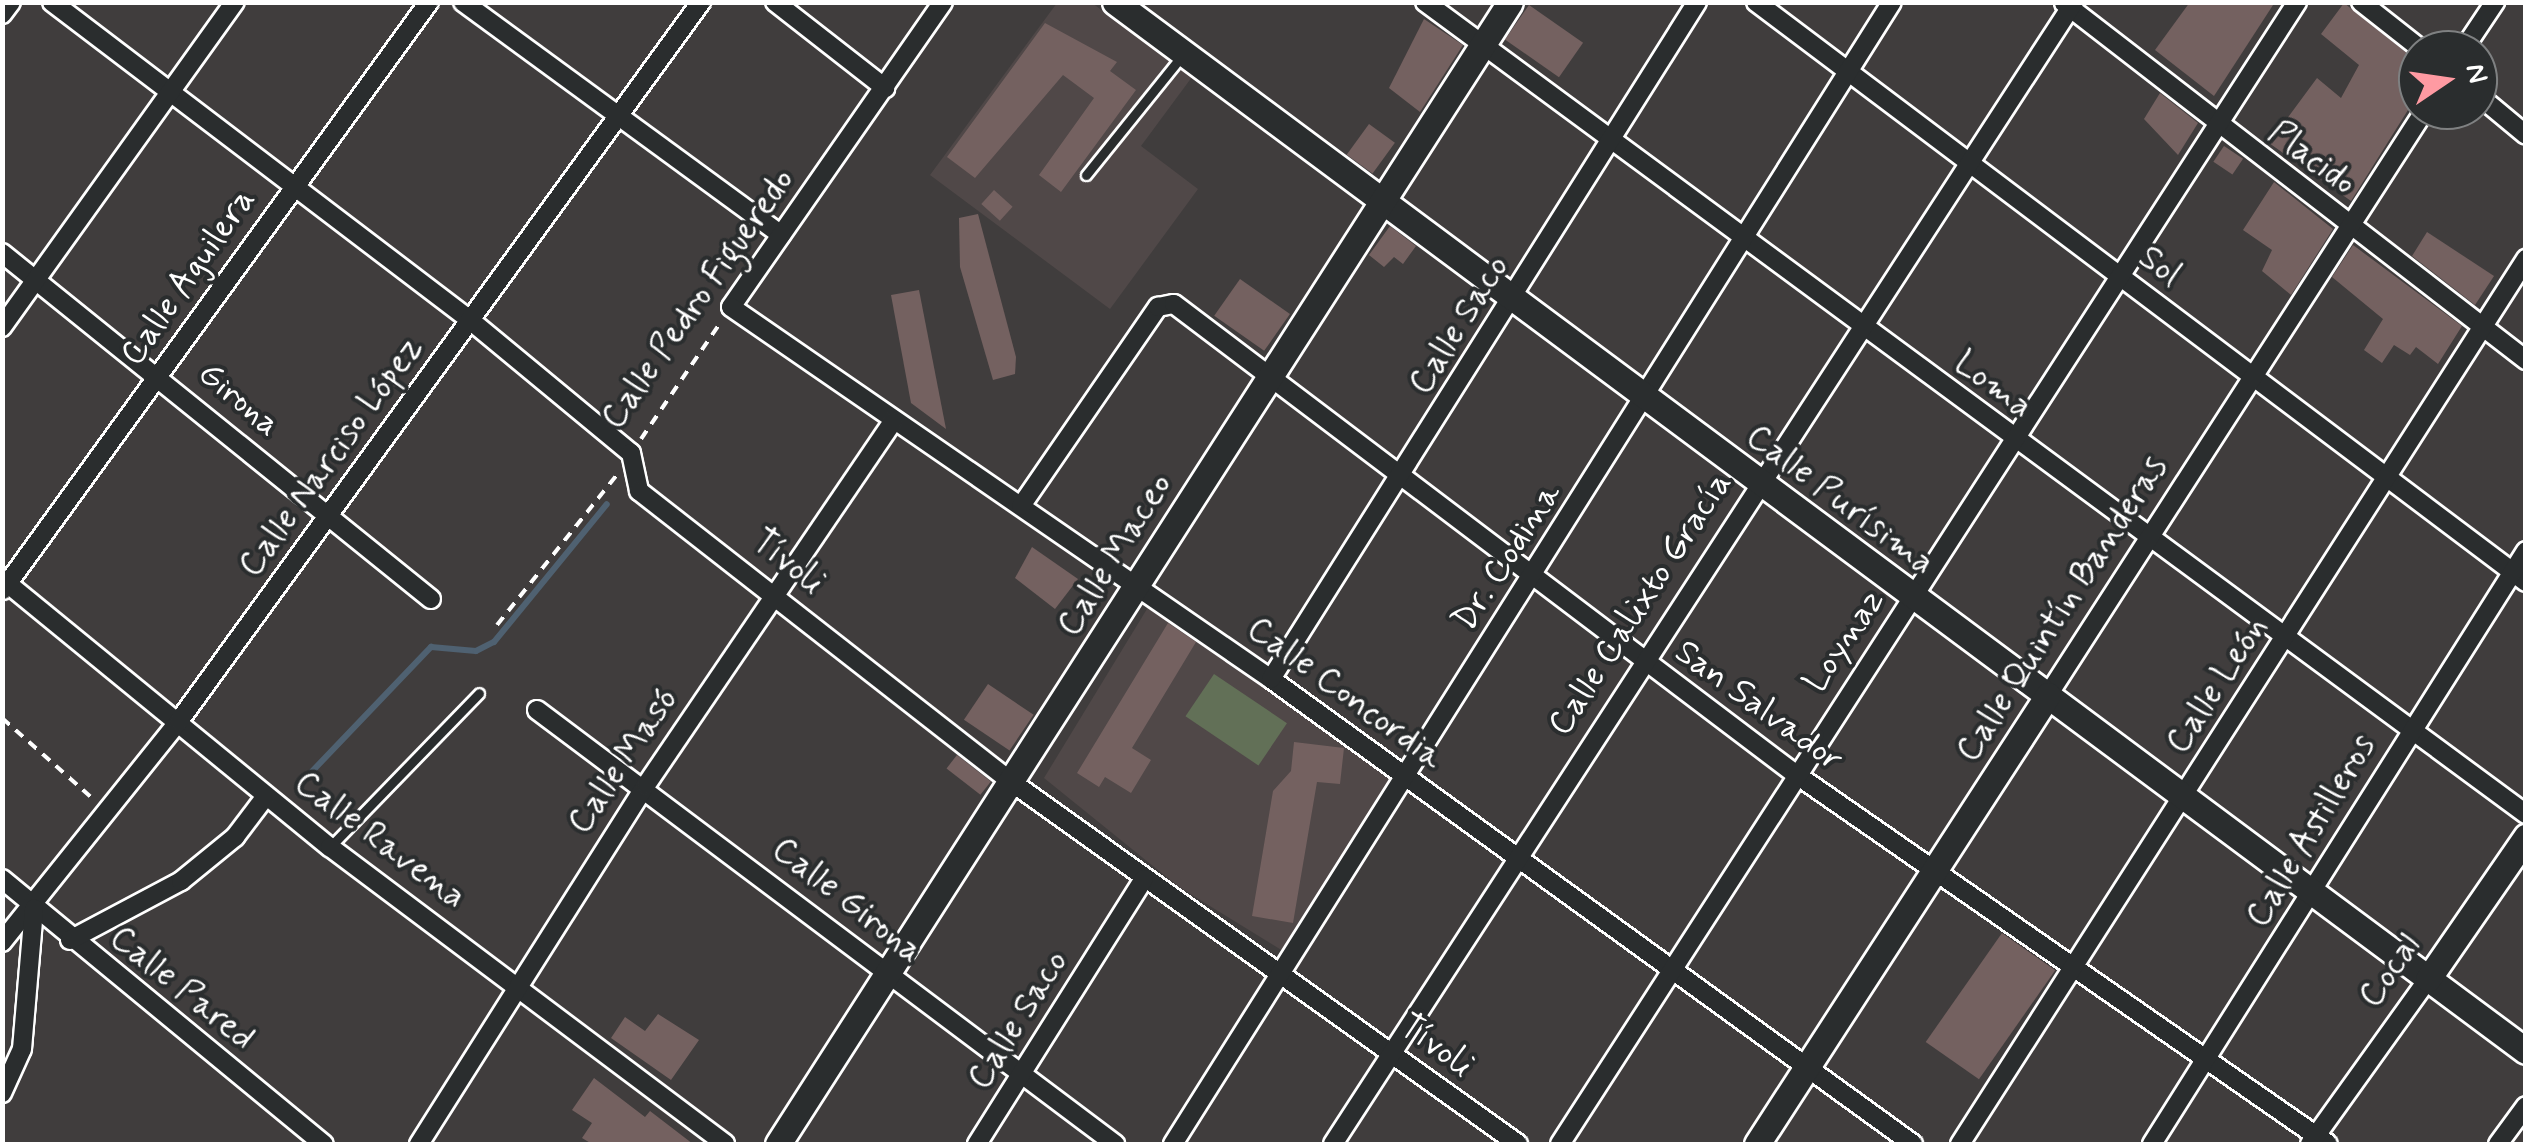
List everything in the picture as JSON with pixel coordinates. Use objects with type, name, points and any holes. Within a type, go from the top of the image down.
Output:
[{"type":"street","points":[[2,14],[11,2]]},
{"type":"street","name":"Tívoli","points":[[52,2],[470,320],[631,453],[640,491],[779,596],[1012,783],[1518,1144]]},
{"type":"street","points":[[2,327],[235,2]]},
{"type":"street","name":"Calle Aguilera","points":[[4,584],[160,376],[293,184],[429,2]]},
{"type":"street","points":[[463,2],[781,235]]},
{"type":"street","name":"Calle Narciso López","points":[[2,942],[34,909],[179,720],[701,2]]},
{"type":"street","points":[[775,2],[885,88]]},
{"type":"street","name":"Calle Pedro Figueredo","points":[[731,307],[943,2]]},
{"type":"street","name":"Loma","points":[[1425,2],[2148,542],[2526,814]]},
{"type":"street","name":"Calle Maceo","points":[[778,1144],[890,976],[1268,376],[1510,2]]},
{"type":"street","name":"Calle Saco","points":[[1271,678],[1513,301],[1697,2]]},
{"type":"street","name":"Sol","points":[[1756,2],[2387,482],[2519,577]]},
{"type":"street","name":"Dr. Codina","points":[[1173,1144],[1648,398],[1892,2]]},
{"type":"street","name":"Loynaz","points":[[1560,1144],[1675,970],[1794,773],[2124,280],[2297,2]]},
{"type":"street","points":[[2361,2],[2398,31]]},
{"type":"street","points":[[2476,30],[2495,2]]},
{"type":"street","name":"Placido","points":[[2069,4],[2219,128],[2526,360]]},
{"type":"street","name":"Calle Calixto Gracía","points":[[1333,1144],[1641,660],[2069,4]]},
{"type":"street","name":"Calle Purísima","points":[[1123,5],[1182,55],[2526,1051]]},
{"type":"street","points":[[2498,112],[2526,135]]},
{"type":"street","name":"Calle Quintín Banderas","points":[[1757,1144],[2412,130]]},
{"type":"street","name":"Girona","points":[[2,254],[160,376],[430,599]]},
{"type":"street","name":"Calle León","points":[[1960,1144],[2526,260]]},
{"type":"street","name":"San Salvador","points":[[1021,506],[1165,304],[1268,376],[1794,773],[2076,965],[2318,1142]]},
{"type":"street","name":"Calle Concordia","points":[[731,307],[1271,678],[1514,859],[1675,970],[1913,1144]]},
{"type":"street","name":"Calle Masó","points":[[419,1144],[646,785],[779,596],[893,421]]},
{"type":"street","name":"Calle Astilleros","points":[[2152,1144],[2411,730],[2519,577],[2526,551]]},
{"type":"street","name":"Calle Ravena","points":[[4,584],[179,720],[330,847],[725,1144]]},
{"type":"street","name":"Calle Girona","points":[[536,710],[646,785],[890,976],[1024,1072],[1115,1144]]},
{"type":"street","points":[[70,940],[181,881],[235,837],[266,796]]},
{"type":"street","name":"Cocal","points":[[2318,1142],[2526,837]]},
{"type":"street","name":"Calle Pared","points":[[2,879],[70,940],[324,1144]]},
{"type":"street","name":"Calle Saco","points":[[977,1144],[1144,879]]},
{"type":"street","points":[[2,1093],[22,1048],[34,909]]},
{"type":"street","points":[[2498,1144],[2526,1106]]},
{"type":"lane","points":[[1086,175],[1182,55]]},
{"type":"lane","points":[[330,847],[479,693]]},
{"type":"path","name":"Calle Pedro Figueredo","points":[[497,625],[631,453],[731,307]]},
{"type":"path","points":[[2,718],[109,813]]},
{"type":"shaded area","points":[[1057,3],[1092,3],[1192,77],[1141,146],[1198,189],[1110,309],[930,175]]},
{"type":"shaded area","points":[[1150,604],[1392,775],[1283,951],[1179,887],[1044,778]]},
{"type":"green space","points":[[1214,674],[1287,723],[1258,765],[1185,716]]},
{"type":"building","points":[[2190,2],[2275,2],[2214,96],[2155,50]]},
{"type":"building","points":[[2344,3],[2398,46],[2398,126],[2351,201],[2269,143],[2317,78],[2341,98],[2359,65],[2321,34]]},
{"type":"building","points":[[1529,5],[1583,43],[1559,77],[1505,39]]},
{"type":"building","points":[[1424,19],[1463,45],[1420,112],[1389,88]]},
{"type":"building","points":[[1045,23],[1117,62],[1110,71],[1136,90],[1061,192],[1039,175],[1094,98],[1063,75],[975,178],[947,157]]},
{"type":"building","points":[[2160,93],[2198,123],[2178,155],[2144,119]]},
{"type":"building","points":[[1369,124],[1395,143],[1373,174],[1347,155]]},
{"type":"building","points":[[2224,146],[2243,159],[2232,175],[2213,162]]},
{"type":"building","points":[[2274,182],[2333,229],[2291,295],[2262,271],[2272,250],[2243,230]]},
{"type":"building","points":[[994,190],[1013,207],[1000,221],[981,204]]},
{"type":"building","points":[[978,214],[1016,357],[1015,374],[993,380],[960,267],[959,218]]},
{"type":"building","points":[[1390,226],[1416,246],[1403,264],[1394,257],[1384,267],[1369,255]]},
{"type":"building","points":[[2427,232],[2494,276],[2475,305],[2412,256]]},
{"type":"building","points":[[2353,245],[2462,326],[2438,364],[2416,347],[2410,355],[2394,345],[2382,363],[2364,350],[2383,319],[2332,277]]},
{"type":"building","points":[[1240,279],[1290,314],[1264,351],[1214,316]]},
{"type":"building","points":[[919,290],[946,429],[911,403],[891,295]]},
{"type":"building","points":[[1032,547],[1078,579],[1055,609],[1015,578]]},
{"type":"building","points":[[1168,623],[1196,642],[1132,748],[1151,760],[1131,793],[1105,777],[1099,787],[1077,773]]},
{"type":"building","points":[[988,684],[1034,715],[1010,750],[964,720]]},
{"type":"building","points":[[1294,742],[1344,748],[1340,784],[1317,782],[1293,923],[1252,916],[1273,791],[1291,771]]},
{"type":"building","points":[[957,755],[991,781],[980,795],[947,768]]},
{"type":"building","points":[[2002,933],[2055,970],[1979,1079],[1926,1042]]},
{"type":"building","points":[[658,1014],[699,1040],[671,1080],[611,1038],[625,1017],[645,1031]]},
{"type":"building","points":[[594,1078],[645,1117],[650,1111],[693,1144],[592,1144],[582,1138],[592,1123],[572,1110]]},
{"type":"waterway","points":[[300,784],[431,647],[476,651],[494,642],[607,504]]}]
